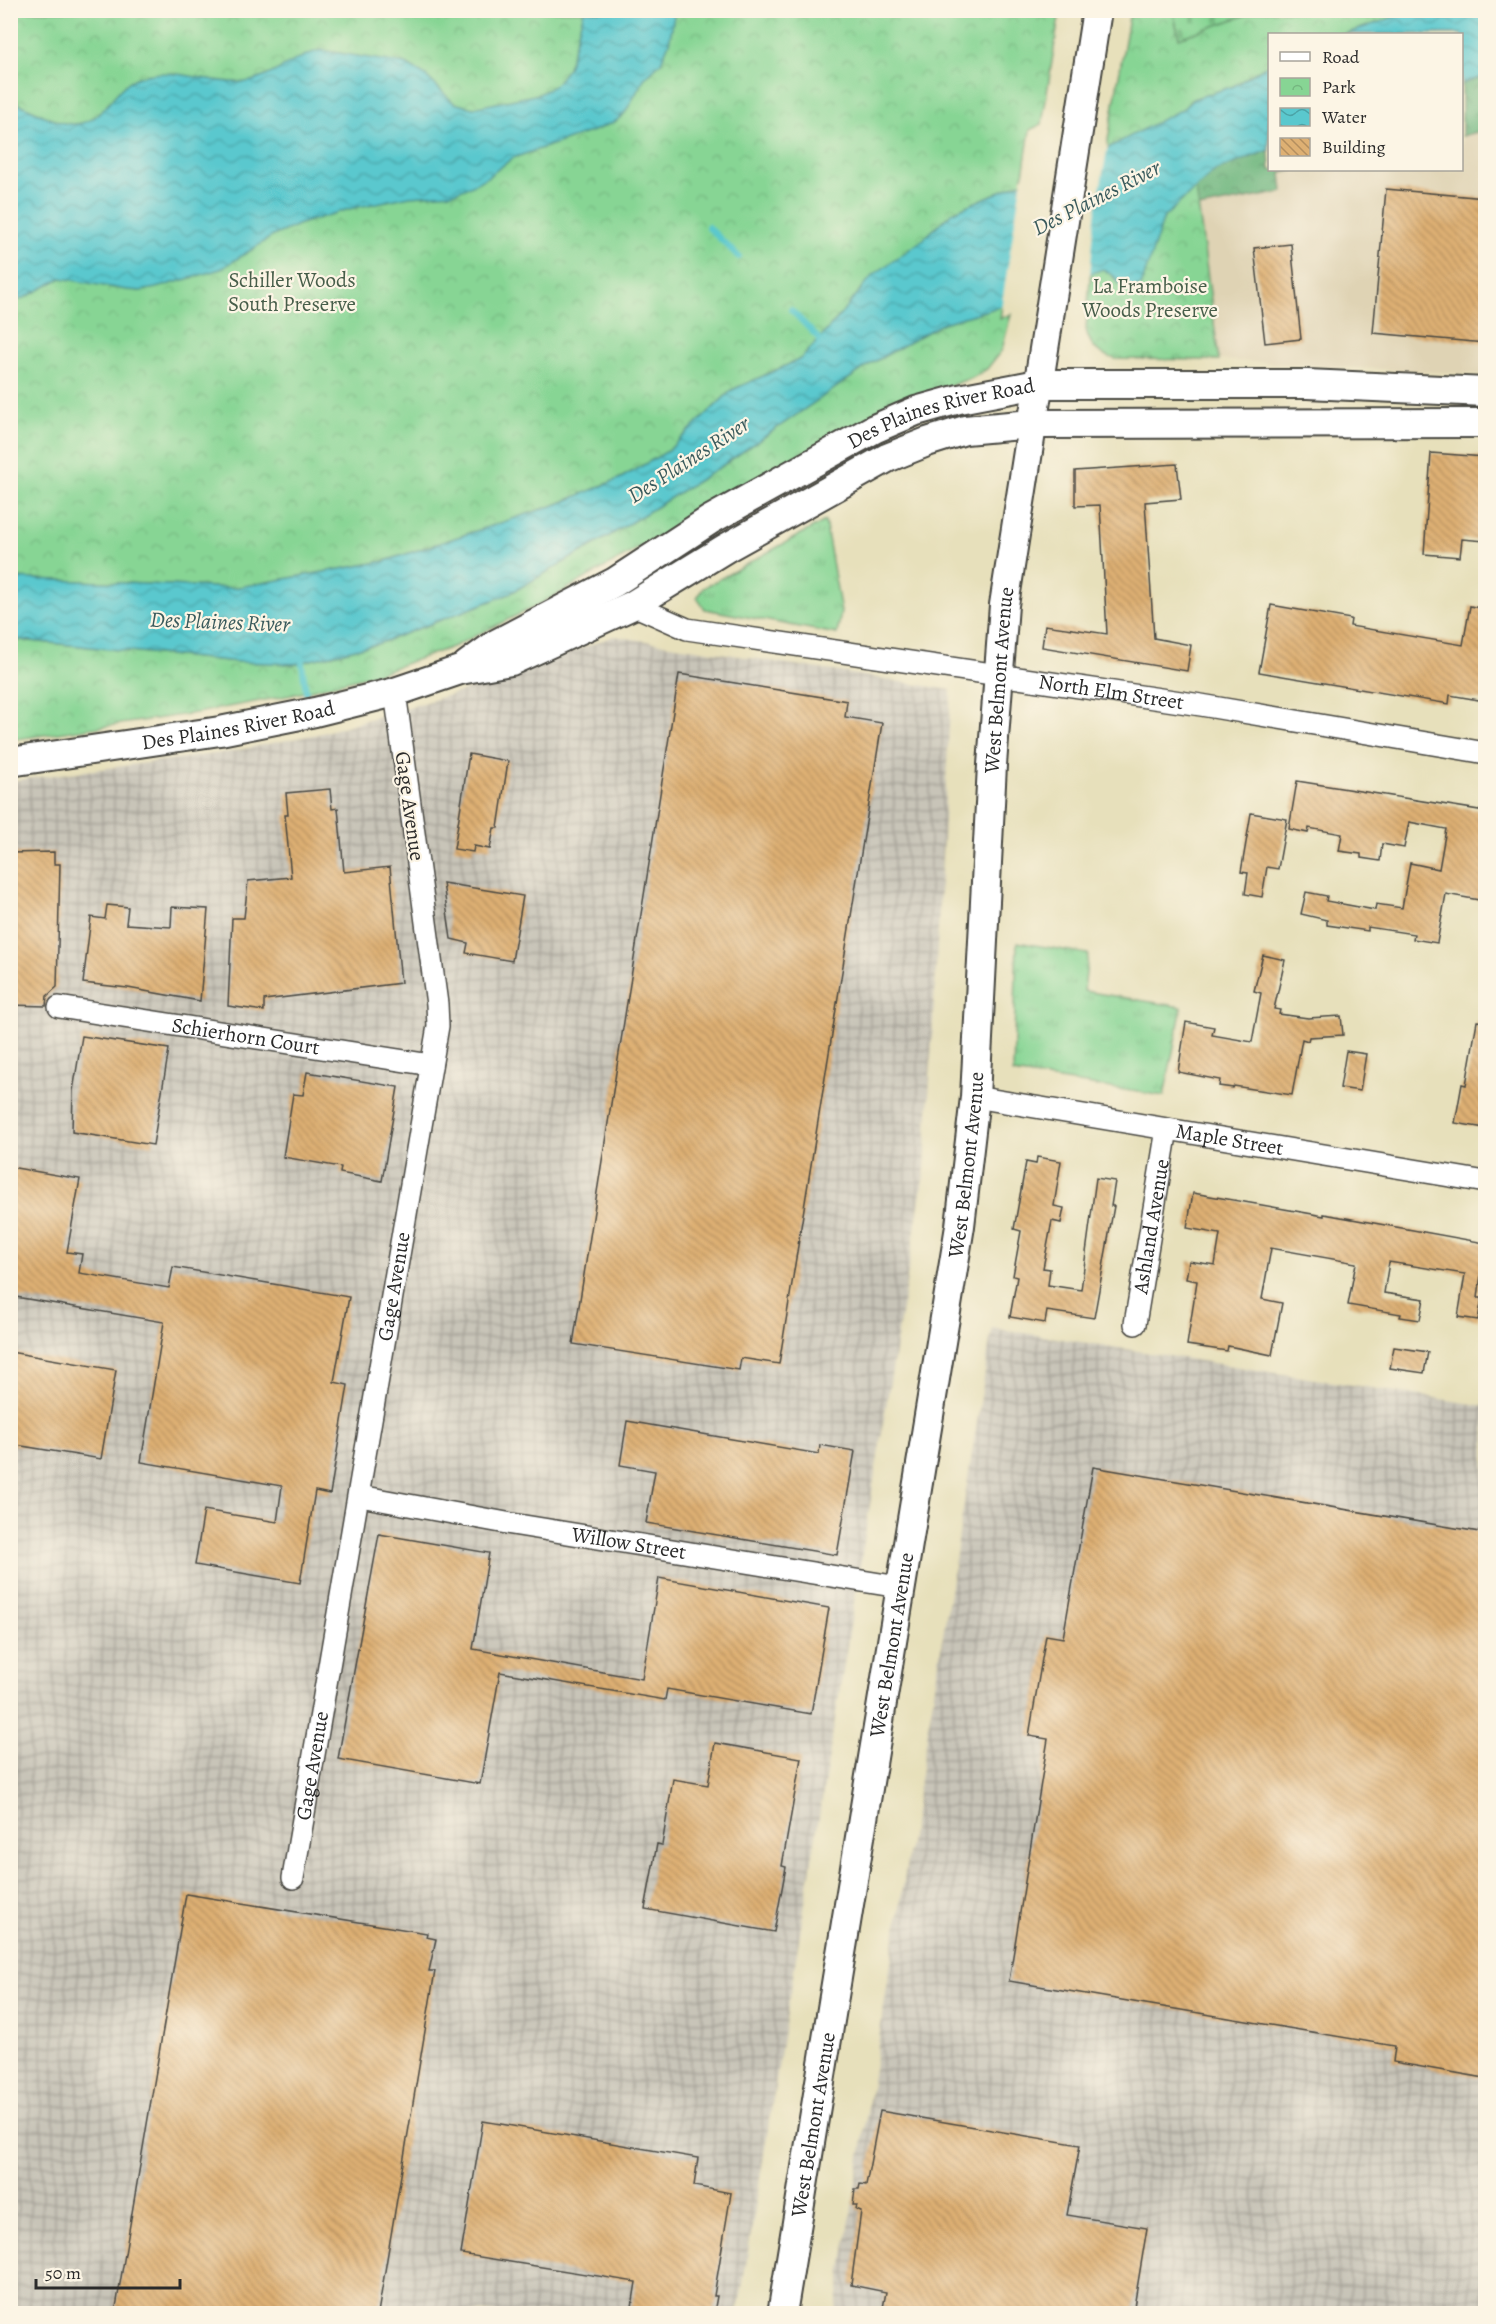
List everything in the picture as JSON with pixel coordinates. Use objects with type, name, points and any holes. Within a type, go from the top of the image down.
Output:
[{"type":"main road","name":"West Belmont Avenue","points":[[782,2313],[899,1587],[948,1305],[975,1097],[998,674],[1004,605],[1097,10]]},
{"type":"main road","name":"Des Plaines River Road","points":[[460,670],[496,644],[615,582],[710,520],[874,429],[916,411],[959,399],[1038,384],[1307,384],[1485,392]]},
{"type":"main road","name":"Des Plaines River Road","points":[[10,762],[220,731],[315,712],[395,692],[460,670],[512,662],[633,605],[726,548],[887,458],[965,430],[1032,424],[1485,423]]},
{"type":"street","name":"North Elm Street","points":[[633,605],[687,629],[1202,705],[1485,753]]},
{"type":"street","name":"Gage Avenue","points":[[293,1878],[360,1496],[438,1026],[437,1004],[395,692]]},
{"type":"street","name":"Schierhorn Court","points":[[59,1007],[431,1065]]},
{"type":"street","name":"Maple Street","points":[[975,1097],[1485,1182]]},
{"type":"street","name":"Ashland Avenue","points":[[1135,1324],[1167,1129]]},
{"type":"street","name":"Willow Street","points":[[360,1496],[512,1524],[899,1587]]},
{"type":"shaded area","points":[[1485,76],[1485,375],[1219,360],[1196,189],[1268,151],[1268,171],[1463,171],[1463,84]]},
{"type":"shaded area","points":[[614,636],[951,690],[925,1168],[738,2313],[11,2313],[10,781],[229,752],[322,733],[486,684]]},
{"type":"shaded area","points":[[992,1328],[1485,1406],[1485,2313],[835,2314]]},
{"type":"green space","points":[[1173,10],[1258,11],[1179,39]]},
{"type":"green space","name":"Schiller Woods South Preserve","points":[[11,11],[1060,11],[1042,124],[1030,130],[1022,182],[953,212],[837,319],[801,359],[732,390],[668,451],[621,478],[558,504],[385,561],[234,588],[11,578]]},
{"type":"green space","name":"La Framboise Woods Preserve","points":[[1130,11],[1173,11],[1179,38],[1258,11],[1414,11],[1348,33],[1268,33],[1268,65],[1234,86],[1193,99],[1185,107],[1219,360],[1116,359],[1096,349],[1086,329],[1095,216]]},
{"type":"green space","points":[[1485,76],[1485,130],[1463,136],[1463,84]]},
{"type":"green space","points":[[1268,150],[1268,171],[1290,171],[1281,173],[1283,192],[1198,208],[1202,235],[1164,217],[1215,171]]},
{"type":"green space","points":[[1002,306],[1000,319],[1011,314],[1002,350],[987,369],[974,377],[907,401],[766,476],[542,603],[455,646],[379,673],[292,695],[196,713],[11,740],[10,639],[238,662],[295,664],[380,643],[509,594],[717,469],[872,363],[943,323]]},
{"type":"green space","points":[[825,521],[841,612],[837,634],[705,609],[697,598],[703,588]]},
{"type":"green space","points":[[1017,942],[1088,954],[1084,991],[1182,1007],[1164,1096],[1013,1073]]},
{"type":"water","points":[[1414,10],[1485,11],[1485,76],[1463,84],[1463,33],[1348,33]]},
{"type":"water","points":[[584,11],[675,11],[669,43],[661,62],[644,79],[625,113],[616,121],[513,158],[486,178],[452,193],[410,196],[349,209],[300,224],[273,236],[221,269],[141,291],[61,278],[11,303],[11,102],[59,122],[75,124],[86,122],[94,117],[128,83],[149,74],[176,74],[218,81],[245,82],[264,77],[302,57],[321,50],[406,64],[426,76],[454,103],[473,108],[539,94],[554,86],[568,68]]},
{"type":"water","name":"Des Plaines River","points":[[1268,65],[1268,150],[1215,171],[1164,217],[1141,286],[1124,290],[1113,276],[1103,269],[1002,306],[943,323],[872,363],[717,469],[509,594],[380,643],[295,664],[238,662],[11,639],[11,578],[234,588],[385,561],[558,504],[621,478],[668,451],[732,390],[801,359],[872,276],[921,241],[953,212],[1108,148],[1184,108],[1193,99],[1234,86]]},
{"type":"pier","points":[[1108,145],[1095,216],[1090,275],[1001,309],[1022,178]]},
{"type":"building","points":[[1386,189],[1485,198],[1485,343],[1373,333]]},
{"type":"building","points":[[1291,244],[1301,339],[1265,343],[1254,248]]},
{"type":"building","points":[[1431,453],[1485,457],[1485,541],[1462,539],[1460,557],[1424,554]]},
{"type":"building","points":[[1177,464],[1181,499],[1145,502],[1154,638],[1191,645],[1187,671],[1042,647],[1045,625],[1107,634],[1100,505],[1075,506],[1075,471]]},
{"type":"building","points":[[1271,605],[1351,619],[1350,626],[1463,645],[1470,606],[1485,609],[1485,701],[1450,695],[1449,704],[1259,672]]},
{"type":"building","points":[[679,674],[847,701],[845,717],[882,723],[779,1364],[741,1358],[739,1370],[573,1344]]},
{"type":"building","points":[[469,754],[508,761],[498,828],[494,828],[490,849],[474,846],[473,852],[454,849]]},
{"type":"building","points":[[1297,781],[1485,811],[1485,901],[1446,894],[1437,943],[1413,939],[1414,934],[1368,927],[1368,931],[1327,925],[1327,920],[1301,914],[1306,892],[1327,896],[1326,901],[1375,910],[1376,904],[1402,908],[1410,863],[1439,869],[1446,829],[1409,822],[1404,848],[1382,844],[1380,861],[1361,858],[1361,854],[1339,851],[1342,834],[1309,828],[1308,833],[1289,829]]},
{"type":"building","points":[[330,789],[332,809],[338,808],[344,872],[390,867],[401,983],[264,1000],[264,1011],[228,1006],[232,918],[244,918],[248,881],[291,877],[285,815],[288,815],[286,793]]},
{"type":"building","points":[[1251,813],[1287,819],[1278,869],[1267,867],[1262,897],[1245,894],[1248,873],[1241,872]]},
{"type":"building","points":[[54,852],[54,864],[60,864],[57,987],[47,996],[46,1006],[10,1005],[10,853]]},
{"type":"building","points":[[443,883],[523,896],[512,961],[466,953],[468,943],[451,939]]},
{"type":"building","points":[[107,905],[128,907],[126,924],[171,927],[172,907],[208,909],[200,1001],[128,988],[83,983],[91,917],[105,919]]},
{"type":"building","points":[[1263,955],[1285,960],[1274,1009],[1280,1010],[1279,1014],[1308,1018],[1341,1016],[1343,1035],[1309,1037],[1308,1041],[1302,1039],[1292,1095],[1234,1086],[1233,1088],[1219,1086],[1220,1080],[1178,1072],[1186,1022],[1214,1027],[1212,1035],[1252,1042],[1261,993],[1254,991]]},
{"type":"building","points":[[1477,1021],[1485,1022],[1485,1128],[1455,1123],[1462,1084],[1466,1085]]},
{"type":"building","points":[[82,1036],[169,1049],[153,1145],[72,1132],[73,1091]]},
{"type":"building","points":[[1346,1051],[1366,1054],[1360,1091],[1340,1088]]},
{"type":"building","points":[[307,1072],[398,1087],[382,1181],[340,1173],[341,1167],[283,1157],[293,1094],[303,1095]]},
{"type":"building","points":[[1037,1157],[1061,1161],[1054,1206],[1064,1208],[1061,1223],[1052,1221],[1043,1268],[1050,1269],[1048,1285],[1081,1290],[1096,1178],[1115,1181],[1111,1206],[1114,1206],[1094,1318],[1047,1311],[1045,1323],[1010,1317],[1017,1277],[1013,1276],[1021,1231],[1014,1229],[1026,1162],[1036,1164]]},
{"type":"building","points":[[10,1167],[80,1179],[67,1252],[82,1254],[79,1273],[169,1288],[173,1267],[349,1297],[334,1382],[348,1385],[330,1494],[315,1491],[300,1583],[195,1565],[204,1510],[277,1522],[282,1486],[141,1462],[164,1322],[10,1296]]},
{"type":"building","points":[[1193,1193],[1485,1243],[1478,1298],[1482,1298],[1478,1320],[1458,1317],[1465,1274],[1389,1262],[1384,1293],[1424,1299],[1420,1320],[1400,1317],[1401,1314],[1348,1305],[1356,1263],[1271,1248],[1262,1299],[1282,1303],[1272,1355],[1228,1346],[1227,1351],[1187,1345],[1197,1281],[1186,1279],[1189,1261],[1215,1265],[1220,1234],[1187,1228]]},
{"type":"building","points":[[1394,1347],[1428,1352],[1424,1373],[1390,1368]]},
{"type":"building","points":[[10,1352],[116,1370],[101,1459],[10,1444]]},
{"type":"building","points":[[627,1421],[819,1454],[820,1445],[855,1451],[837,1555],[646,1523],[655,1471],[620,1465]]},
{"type":"building","points":[[1093,1467],[1485,1533],[1485,2078],[1393,2062],[1395,2046],[1009,1981],[1048,1739],[1029,1736],[1046,1635],[1063,1638]]},
{"type":"building","points":[[379,1534],[489,1553],[473,1649],[642,1679],[659,1578],[829,1608],[811,1714],[667,1689],[665,1700],[500,1672],[480,1784],[338,1759]]},
{"type":"building","points":[[715,1743],[801,1758],[782,1866],[786,1867],[774,1932],[645,1909],[657,1844],[662,1845],[673,1779],[708,1785]]},
{"type":"building","points":[[186,1894],[427,1933],[426,1937],[436,1939],[429,1971],[435,1971],[378,2313],[115,2313]]},
{"type":"building","points":[[880,2111],[1080,2145],[1067,2215],[1147,2228],[1133,2313],[882,2313],[886,2292],[851,2285],[861,2211],[856,2209],[857,2205],[853,2205],[855,2189],[859,2189],[860,2184],[866,2185]]},
{"type":"building","points":[[483,2121],[698,2158],[694,2186],[731,2193],[714,2296],[717,2296],[714,2313],[631,2313],[636,2282],[461,2254]]},
{"type":"waterway","points":[[708,227],[739,257]]},
{"type":"waterway","points":[[791,310],[824,344]]},
{"type":"waterway","points":[[301,656],[306,692]]}]
